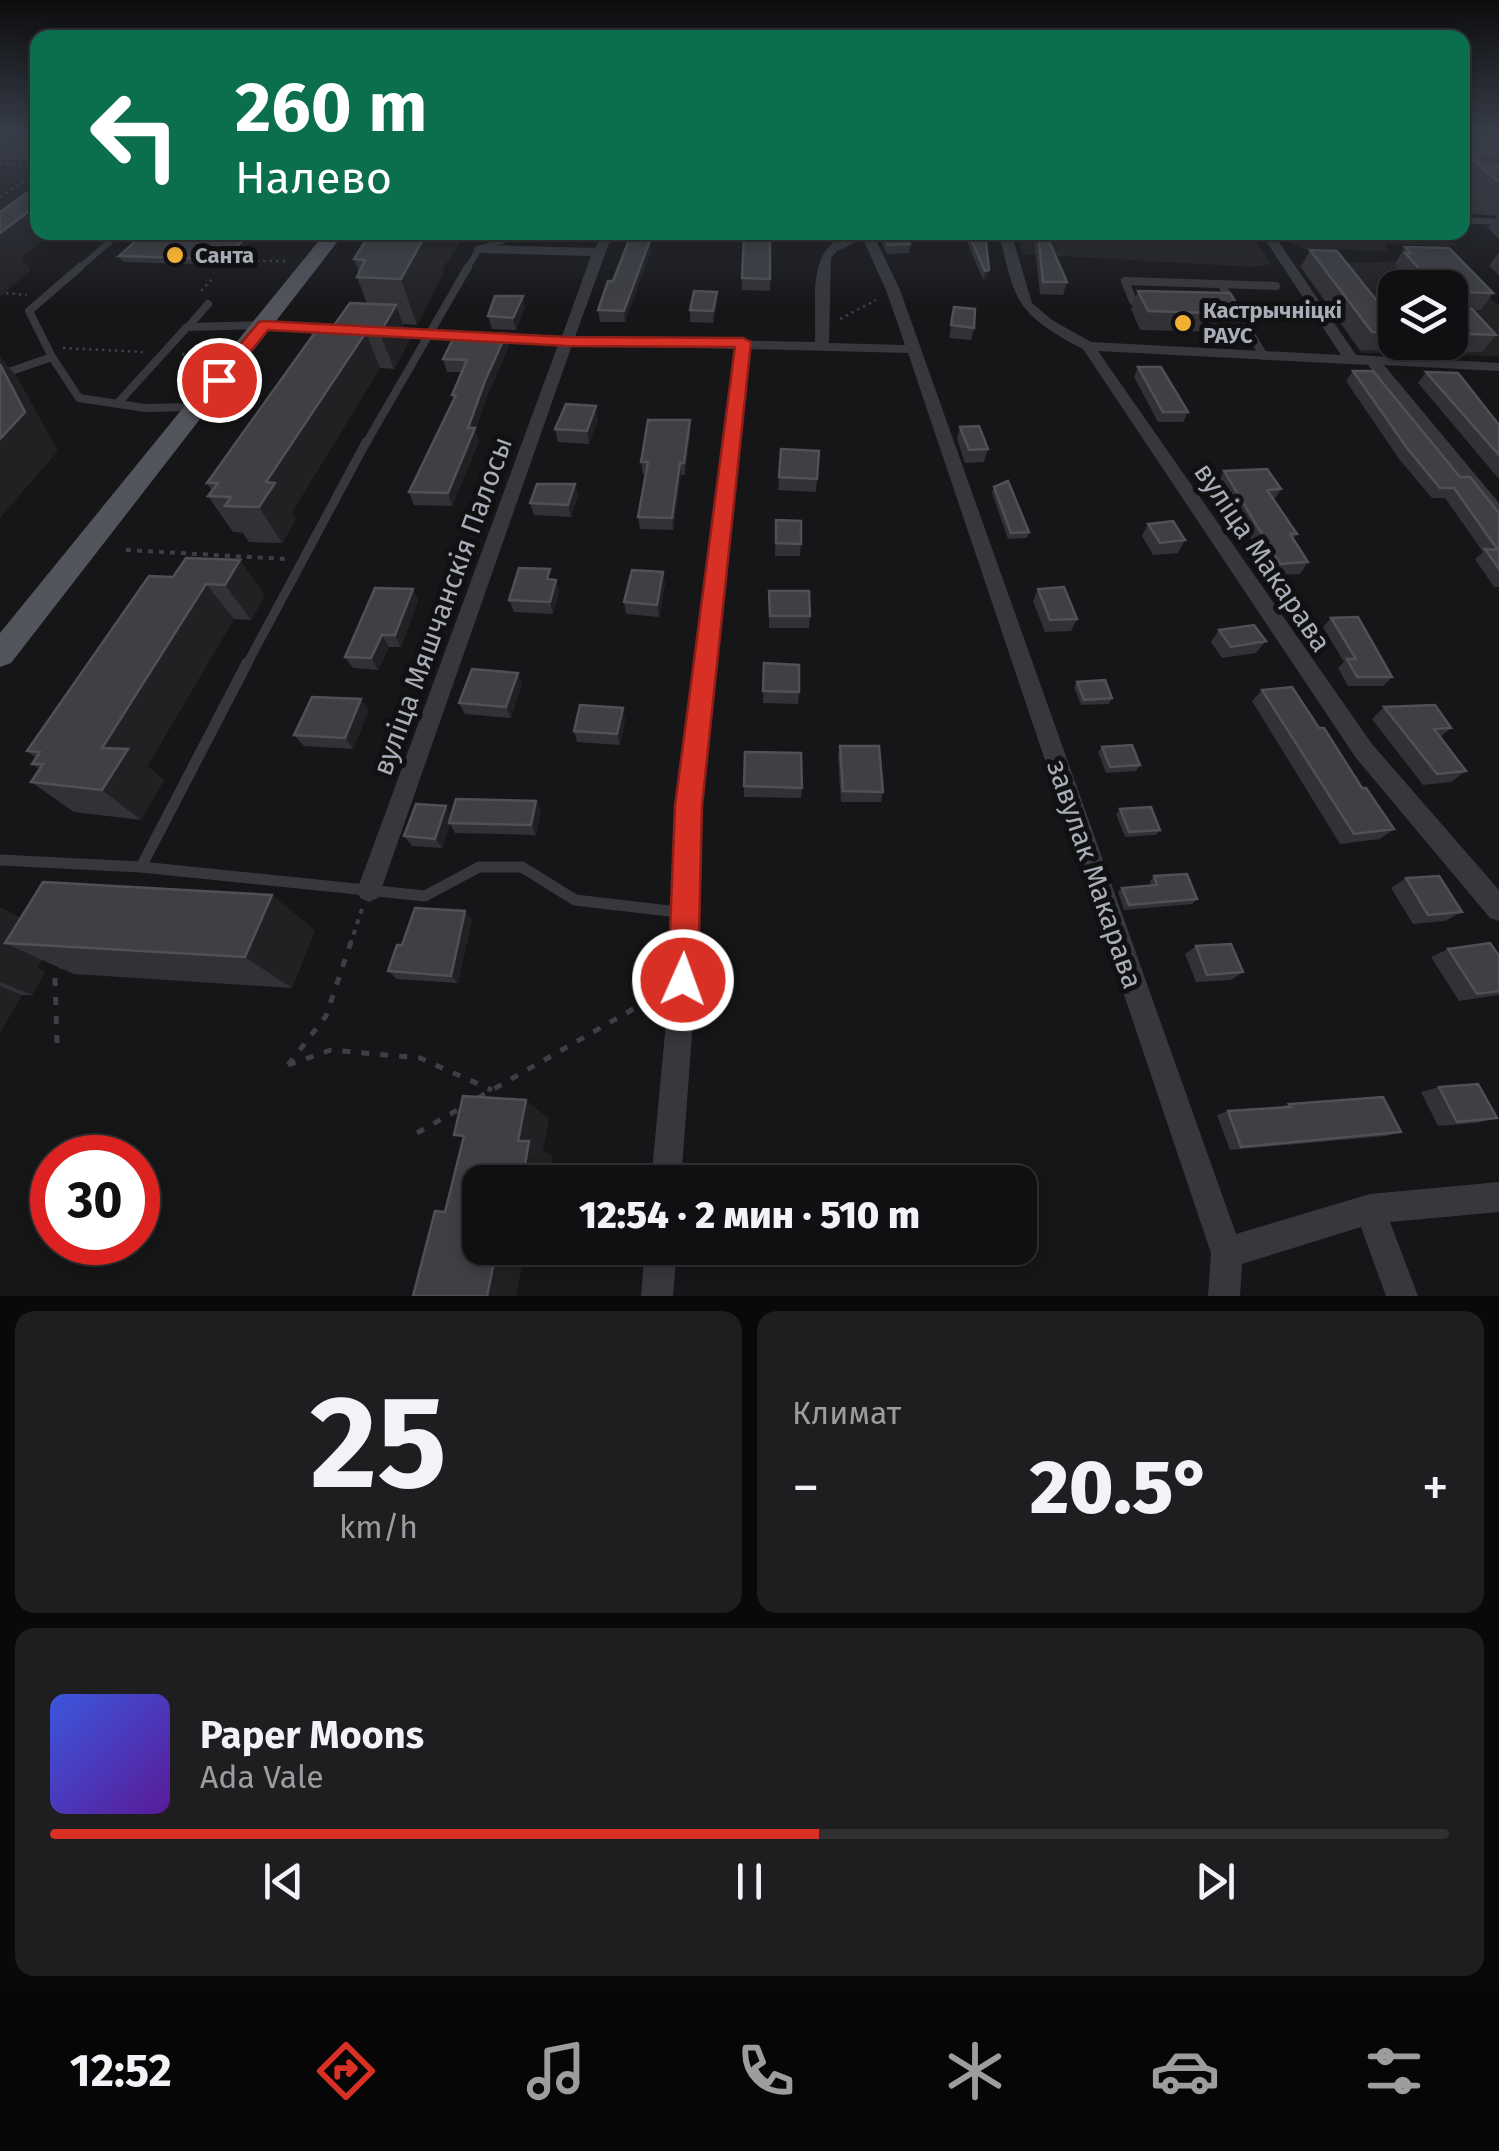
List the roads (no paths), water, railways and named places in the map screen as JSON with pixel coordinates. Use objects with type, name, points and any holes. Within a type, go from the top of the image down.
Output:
[{"type":"main road","points":[[0,655],[330,240]]},
{"type":"street","points":[[479,250],[599,252],[607,240]]},
{"type":"street","points":[[822,337],[825,257],[833,248],[851,240]]},
{"type":"street","name":"завулак Макарава","points":[[869,240],[893,290],[1227,1253]]},
{"type":"street","name":"вуліца Макарава","points":[[1007,240],[1021,300],[1034,318],[1088,346],[1364,751],[1499,909]]},
{"type":"street","points":[[1271,240],[1352,360]]},
{"type":"street","name":"вуліца Мяшчанскія Палосы","points":[[368,890],[599,252]]},
{"type":"street","points":[[264,325],[567,342],[743,342],[822,337],[912,349]]},
{"type":"street","points":[[667,1165],[683,980],[688,806],[743,342]]},
{"type":"street","points":[[1088,346],[1499,367]]},
{"type":"street","points":[[1372,360],[1499,515]]},
{"type":"street","points":[[1224,1296],[1227,1253],[1370,1209],[1499,1197]]},
{"type":"street","points":[[1370,1209],[1402,1296]]},
{"type":"street","points":[[657,1296],[660,1265]]},
{"type":"lane","points":[[1470,220],[1499,222]]},
{"type":"lane","points":[[112,240],[29,312],[30,320],[79,398],[117,404],[196,407]]},
{"type":"lane","points":[[141,868],[301,560],[426,334],[479,250],[505,240]]},
{"type":"lane","points":[[1133,301],[1126,280],[1276,286]]},
{"type":"lane","points":[[1221,284],[1264,356]]},
{"type":"lane","points":[[117,404],[208,304]]},
{"type":"lane","points":[[187,327],[264,325]]},
{"type":"lane","points":[[0,375],[52,358]]},
{"type":"lane","points":[[0,860],[141,868],[425,896],[479,867],[522,867],[574,900],[686,914]]},
{"type":"place","name":"Санта","points":[[175,255]]},
{"type":"place","name":"Кастрычніцкі РАУС","points":[[1183,323]]}]
